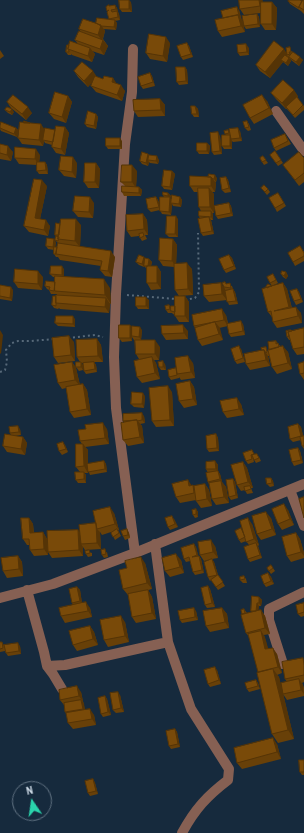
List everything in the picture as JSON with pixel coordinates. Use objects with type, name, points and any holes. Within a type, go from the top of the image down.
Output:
[{"type":"street","points":[[133,49],[132,92],[125,144],[114,340],[116,408],[135,553]]},
{"type":"street","points":[[276,111],[304,151]]},
{"type":"street","points":[[0,598],[53,584],[135,553],[304,484]]},
{"type":"street","points":[[290,490],[304,526]]},
{"type":"street","points":[[155,544],[168,642],[191,709],[229,769],[228,780],[211,792],[191,817],[182,833]]},
{"type":"street","points":[[27,590],[44,652],[46,666],[62,689]]},
{"type":"street","points":[[284,664],[269,620],[269,609],[304,592]]},
{"type":"street","points":[[46,666],[65,665],[168,642]]},
{"type":"path","points":[[116,294],[187,300],[194,298],[199,292],[198,233]]},
{"type":"path","points":[[67,338],[95,335],[114,340]]},
{"type":"path","points":[[0,372],[5,370],[7,362],[6,350],[12,343],[18,341],[31,342],[60,338]]},
{"type":"building","points":[[119,0],[129,0],[129,9],[120,9]]},
{"type":"building","points":[[239,0],[259,0],[260,6],[240,9]]},
{"type":"building","points":[[304,0],[304,10],[299,7]]},
{"type":"building","points":[[288,1],[302,1],[299,8]]},
{"type":"building","points":[[261,2],[272,2],[272,24],[261,24]]},
{"type":"building","points":[[109,5],[115,5],[116,9],[111,10],[112,12],[117,11],[118,17],[109,19],[107,12],[109,10],[107,11],[106,7]]},
{"type":"building","points":[[237,7],[239,16],[223,18],[221,11]]},
{"type":"building","points":[[257,14],[258,24],[244,26],[242,16]]},
{"type":"building","points":[[238,15],[241,26],[218,31],[215,20]]},
{"type":"building","points":[[97,18],[115,20],[114,27],[101,26],[96,23]]},
{"type":"building","points":[[83,19],[101,25],[98,35],[79,29]]},
{"type":"building","points":[[79,31],[103,40],[100,49],[75,40]]},
{"type":"building","points":[[149,34],[166,37],[163,56],[146,53]]},
{"type":"building","points":[[70,41],[90,48],[88,56],[68,49]]},
{"type":"building","points":[[274,41],[284,49],[265,72],[256,65]]},
{"type":"building","points":[[187,43],[191,54],[181,57],[177,46]]},
{"type":"building","points":[[246,44],[247,52],[238,53],[237,45]]},
{"type":"building","points":[[67,45],[69,45],[69,52],[66,52]]},
{"type":"building","points":[[290,47],[291,52],[287,55],[286,48]]},
{"type":"building","points":[[293,52],[300,57],[296,62],[289,57]]},
{"type":"building","points":[[285,55],[289,58],[286,63],[281,60]]},
{"type":"building","points":[[82,62],[93,71],[84,81],[74,71]]},
{"type":"building","points":[[176,67],[185,67],[186,81],[177,82]]},
{"type":"building","points":[[150,73],[153,82],[141,86],[138,77]]},
{"type":"building","points":[[95,76],[103,79],[104,76],[113,78],[112,82],[121,85],[117,95],[91,86]]},
{"type":"building","points":[[283,80],[294,90],[282,103],[271,93]]},
{"type":"building","points":[[55,92],[68,96],[62,117],[49,113]]},
{"type":"building","points":[[13,95],[28,107],[22,114],[7,102]]},
{"type":"building","points":[[262,95],[269,108],[250,118],[243,105]]},
{"type":"building","points":[[297,97],[303,105],[293,115],[286,107]]},
{"type":"building","points":[[160,99],[161,110],[134,111],[133,100]]},
{"type":"building","points":[[191,106],[195,106],[197,114],[192,114]]},
{"type":"building","points":[[7,107],[12,109],[10,112],[5,110]]},
{"type":"building","points":[[88,111],[96,114],[94,126],[85,124]]},
{"type":"building","points":[[247,121],[249,127],[245,128],[243,122]]},
{"type":"building","points":[[1,122],[16,128],[14,134],[0,128]]},
{"type":"building","points":[[20,122],[41,124],[39,140],[18,138]]},
{"type":"building","points":[[56,126],[65,127],[61,149],[52,147]]},
{"type":"building","points":[[45,128],[55,130],[53,142],[43,140]]},
{"type":"building","points":[[238,128],[240,138],[231,139],[229,129]]},
{"type":"building","points":[[228,130],[229,133],[225,134],[224,131]]},
{"type":"building","points":[[218,132],[220,151],[212,152],[210,133]]},
{"type":"building","points":[[285,134],[288,141],[274,148],[271,140]]},
{"type":"building","points":[[222,135],[230,135],[230,146],[222,146]]},
{"type":"building","points":[[106,138],[120,138],[120,146],[106,146]]},
{"type":"building","points":[[197,143],[207,143],[207,151],[197,151]]},
{"type":"building","points":[[0,144],[8,146],[7,155],[0,153]]},
{"type":"building","points":[[15,147],[36,149],[35,159],[15,158]]},
{"type":"building","points":[[275,151],[281,160],[276,163],[270,155]]},
{"type":"building","points":[[142,152],[148,154],[146,163],[140,161]]},
{"type":"building","points":[[299,152],[304,158],[304,173],[295,180],[283,165]]},
{"type":"building","points":[[149,155],[157,156],[156,161],[148,160]]},
{"type":"building","points":[[61,156],[73,157],[72,172],[59,170]]},
{"type":"building","points":[[263,156],[266,160],[262,162],[260,158]]},
{"type":"building","points":[[37,162],[45,162],[46,170],[37,171]]},
{"type":"building","points":[[85,163],[96,163],[95,182],[84,182]]},
{"type":"building","points":[[122,165],[132,165],[132,182],[121,182]]},
{"type":"building","points":[[164,170],[172,171],[170,187],[162,186]]},
{"type":"building","points":[[209,174],[215,175],[214,179],[208,177]]},
{"type":"building","points":[[190,176],[211,177],[211,186],[190,186]]},
{"type":"building","points":[[226,177],[229,188],[222,190],[220,178]]},
{"type":"building","points":[[34,179],[42,180],[35,218],[46,220],[44,230],[24,226]]},
{"type":"building","points":[[264,185],[268,189],[265,192],[261,188]]},
{"type":"building","points":[[122,186],[139,187],[139,193],[122,192]]},
{"type":"building","points":[[198,188],[209,188],[210,207],[199,207]]},
{"type":"building","points":[[163,192],[168,193],[168,196],[163,195]]},
{"type":"building","points":[[278,193],[284,203],[275,208],[269,198]]},
{"type":"building","points":[[172,195],[180,197],[179,204],[171,203]]},
{"type":"building","points":[[75,196],[90,197],[89,212],[73,211]]},
{"type":"building","points":[[156,197],[159,207],[148,209],[146,199]]},
{"type":"building","points":[[160,197],[170,197],[169,212],[160,211]]},
{"type":"building","points":[[229,203],[231,213],[216,216],[214,206]]},
{"type":"building","points":[[199,211],[211,211],[211,217],[199,216]]},
{"type":"building","points":[[143,214],[144,229],[127,231],[126,215]]},
{"type":"building","points":[[167,216],[176,216],[175,234],[166,234]]},
{"type":"building","points":[[209,217],[212,231],[201,233],[198,219]]},
{"type":"building","points":[[61,219],[76,219],[75,241],[58,239]]},
{"type":"building","points":[[56,223],[60,224],[59,235],[55,235]]},
{"type":"building","points":[[143,233],[144,236],[140,238],[139,234]]},
{"type":"building","points":[[56,236],[59,237],[58,241],[55,240]]},
{"type":"building","points":[[47,238],[54,239],[53,247],[46,246]]},
{"type":"building","points":[[160,238],[173,239],[172,261],[159,260]]},
{"type":"building","points":[[58,243],[111,251],[108,271],[100,270],[102,261],[56,254]]},
{"type":"building","points":[[300,246],[304,256],[293,262],[288,253]]},
{"type":"building","points":[[54,247],[57,247],[56,254],[54,254]]},
{"type":"building","points":[[139,255],[144,257],[142,264],[136,262]]},
{"type":"building","points":[[229,255],[234,266],[224,270],[219,259]]},
{"type":"building","points":[[145,258],[149,259],[148,266],[144,266]]},
{"type":"building","points":[[187,263],[188,289],[175,290],[174,264]]},
{"type":"building","points":[[51,266],[62,266],[62,275],[50,274]]},
{"type":"building","points":[[147,266],[157,266],[157,283],[147,283]]},
{"type":"building","points":[[15,269],[38,271],[38,284],[14,282]]},
{"type":"building","points":[[282,271],[286,272],[284,276],[281,274]]},
{"type":"building","points":[[273,274],[276,280],[270,283],[267,277]]},
{"type":"building","points":[[55,276],[104,279],[105,295],[55,291]]},
{"type":"building","points":[[46,281],[55,282],[54,291],[49,290],[50,287],[45,286]]},
{"type":"building","points":[[225,282],[226,284],[230,283],[231,288],[224,287],[222,283]]},
{"type":"building","points":[[221,283],[222,294],[204,296],[203,285]]},
{"type":"building","points":[[283,283],[289,307],[274,311],[296,307],[298,316],[273,322],[271,311],[268,312],[262,289]]},
{"type":"building","points":[[268,284],[272,286],[267,288],[266,287]]},
{"type":"building","points":[[0,285],[11,287],[10,298],[0,296]]},
{"type":"building","points":[[233,289],[236,301],[227,302],[225,291]]},
{"type":"building","points":[[297,289],[301,299],[294,301],[290,291]]},
{"type":"building","points":[[56,295],[106,298],[105,307],[56,303]]},
{"type":"building","points":[[53,296],[56,296],[56,306],[52,305]]},
{"type":"building","points":[[175,296],[185,296],[185,316],[175,316]]},
{"type":"building","points":[[136,297],[146,297],[146,306],[136,306]]},
{"type":"building","points":[[169,305],[170,309],[166,310],[165,306]]},
{"type":"building","points":[[171,306],[175,306],[175,312],[171,311]]},
{"type":"building","points":[[222,309],[224,320],[194,326],[192,315]]},
{"type":"building","points":[[56,316],[73,316],[73,324],[55,323]]},
{"type":"building","points":[[241,321],[243,331],[229,334],[227,324]]},
{"type":"building","points":[[215,322],[219,334],[198,340],[195,328]]},
{"type":"building","points":[[119,325],[130,325],[130,338],[119,338]]},
{"type":"building","points":[[183,325],[184,333],[162,334],[161,326]]},
{"type":"building","points":[[132,326],[140,327],[139,337],[132,336]]},
{"type":"building","points":[[304,328],[304,347],[293,349],[288,332]]},
{"type":"building","points":[[286,331],[292,331],[288,332],[289,336],[287,337]]},
{"type":"building","points":[[69,336],[71,355],[54,357],[52,338]]},
{"type":"building","points":[[97,339],[98,356],[77,357],[76,340]]},
{"type":"building","points":[[135,340],[155,340],[155,354],[136,354]]},
{"type":"building","points":[[276,341],[276,344],[278,343],[279,347],[269,350],[268,342]]},
{"type":"building","points":[[239,346],[243,358],[235,361],[231,349]]},
{"type":"building","points":[[283,346],[288,363],[272,367],[268,350]]},
{"type":"building","points":[[266,347],[267,352],[266,353],[261,348]]},
{"type":"building","points":[[264,350],[266,360],[246,364],[244,354]]},
{"type":"building","points":[[188,356],[191,372],[177,374],[175,358]]},
{"type":"building","points":[[152,357],[155,373],[137,377],[134,361]]},
{"type":"building","points":[[163,361],[163,367],[159,367],[158,362]]},
{"type":"building","points":[[72,362],[75,380],[58,383],[54,365]]},
{"type":"building","points":[[76,362],[81,362],[81,367],[76,367]]},
{"type":"building","points":[[94,362],[95,369],[84,371],[83,363]]},
{"type":"building","points":[[304,362],[304,373],[300,374],[298,364]]},
{"type":"building","points":[[176,368],[177,375],[169,377],[168,370]]},
{"type":"building","points":[[190,381],[193,399],[179,401],[176,384]]},
{"type":"building","points":[[83,384],[87,409],[70,412],[66,387]]},
{"type":"building","points":[[168,386],[170,420],[152,421],[149,388]]},
{"type":"building","points":[[132,392],[143,393],[142,404],[131,404]]},
{"type":"building","points":[[237,398],[239,409],[223,412],[220,401]]},
{"type":"building","points":[[142,413],[142,420],[123,421],[123,414]]},
{"type":"building","points":[[137,420],[140,437],[123,440],[121,423]]},
{"type":"building","points":[[103,423],[105,438],[80,441],[78,430],[86,429],[85,425]]},
{"type":"building","points":[[298,424],[301,436],[290,439],[288,427]]},
{"type":"building","points":[[18,426],[19,432],[10,433],[9,427]]},
{"type":"building","points":[[5,434],[23,437],[21,449],[3,446]]},
{"type":"building","points":[[216,434],[217,448],[207,449],[206,436]]},
{"type":"building","points":[[304,436],[304,446],[302,446],[300,437]]},
{"type":"building","points":[[63,442],[66,449],[59,451],[57,444]]},
{"type":"building","points":[[76,444],[83,444],[84,466],[76,467]]},
{"type":"building","points":[[298,448],[301,460],[292,462],[289,450]]},
{"type":"building","points":[[252,450],[254,454],[251,455],[252,459],[246,461],[243,453]]},
{"type":"building","points":[[257,454],[259,458],[254,460],[252,455]]},
{"type":"building","points":[[104,461],[105,469],[88,472],[87,464]]},
{"type":"building","points":[[215,461],[216,469],[206,469],[206,462]]},
{"type":"building","points":[[243,462],[248,482],[237,485],[231,465]]},
{"type":"building","points":[[218,471],[220,479],[208,482],[206,473]]},
{"type":"building","points":[[75,472],[84,472],[84,479],[76,480]]},
{"type":"building","points":[[266,478],[271,478],[272,483],[267,484]]},
{"type":"building","points":[[233,479],[236,495],[229,497],[226,480]]},
{"type":"building","points":[[188,480],[189,486],[193,485],[194,493],[176,497],[172,484]]},
{"type":"building","points":[[221,481],[224,497],[212,499],[209,483]]},
{"type":"building","points":[[205,484],[207,499],[196,501],[194,486]]},
{"type":"building","points":[[250,486],[251,489],[245,491],[244,487]]},
{"type":"building","points":[[304,497],[304,518],[299,499]]},
{"type":"building","points":[[284,504],[290,519],[278,524],[272,509]]},
{"type":"building","points":[[110,507],[115,524],[97,529],[93,511]]},
{"type":"building","points":[[196,509],[196,514],[193,515],[192,510]]},
{"type":"building","points":[[266,512],[272,529],[257,534],[252,516]]},
{"type":"building","points":[[172,516],[175,524],[168,527],[165,518]]},
{"type":"building","points":[[21,518],[29,518],[30,533],[43,532],[44,549],[30,550],[29,539],[23,539]]},
{"type":"building","points":[[248,518],[254,539],[246,542],[240,521]]},
{"type":"building","points":[[96,523],[97,543],[81,544],[79,525]]},
{"type":"building","points":[[241,528],[245,537],[239,540],[235,531]]},
{"type":"building","points":[[117,529],[119,533],[113,537],[111,533]]},
{"type":"building","points":[[127,529],[128,535],[123,536],[121,531]]},
{"type":"building","points":[[78,530],[79,550],[48,552],[47,531]]},
{"type":"building","points":[[296,533],[301,552],[287,556],[282,537]]},
{"type":"building","points":[[211,540],[213,552],[200,555],[198,542]]},
{"type":"building","points":[[256,543],[260,555],[248,559],[244,547]]},
{"type":"building","points":[[194,544],[197,555],[192,557],[199,556],[202,570],[193,572],[189,557],[184,559],[181,548]]},
{"type":"building","points":[[105,549],[106,554],[102,555],[101,550]]},
{"type":"building","points":[[89,550],[90,553],[86,554],[85,551]]},
{"type":"building","points":[[176,554],[180,567],[165,571],[162,558]]},
{"type":"building","points":[[18,556],[19,569],[3,571],[1,558]]},
{"type":"building","points":[[141,557],[147,583],[123,589],[119,570],[127,568],[125,561]]},
{"type":"building","points":[[212,559],[217,575],[208,577],[204,562]]},
{"type":"building","points":[[271,565],[273,568],[269,571],[267,568]]},
{"type":"building","points":[[268,573],[271,581],[264,584],[261,576]]},
{"type":"building","points":[[218,575],[223,582],[216,587],[211,580]]},
{"type":"building","points":[[244,576],[245,579],[240,580],[240,577]]},
{"type":"building","points":[[208,586],[212,603],[205,605],[201,588]]},
{"type":"building","points":[[77,587],[80,601],[72,603],[69,589]]},
{"type":"building","points":[[148,590],[152,613],[132,617],[128,594]]},
{"type":"building","points":[[252,596],[259,597],[259,603],[257,603],[256,611],[251,611]]},
{"type":"building","points":[[86,602],[88,611],[61,616],[59,608]]},
{"type":"building","points":[[304,603],[304,612],[298,614],[296,605]]},
{"type":"building","points":[[194,608],[195,617],[180,620],[178,611]]},
{"type":"building","points":[[222,608],[225,622],[206,626],[203,611]]},
{"type":"building","points":[[244,609],[245,613],[242,614],[241,610]]},
{"type":"building","points":[[261,610],[265,628],[246,633],[241,615]]},
{"type":"building","points":[[121,616],[125,636],[104,640],[100,620]]},
{"type":"building","points":[[90,626],[93,639],[73,645],[69,631]]},
{"type":"building","points":[[261,631],[265,649],[273,648],[278,667],[258,672],[248,634]]},
{"type":"building","points":[[0,642],[2,642],[3,648],[0,649]]},
{"type":"building","points":[[18,643],[19,651],[6,653],[4,645]]},
{"type":"building","points":[[303,658],[304,675],[285,679],[282,662]]},
{"type":"building","points":[[215,667],[219,680],[208,684],[204,670]]},
{"type":"building","points":[[273,669],[288,730],[272,734],[257,673]]},
{"type":"building","points":[[299,679],[301,690],[283,694],[281,683]]},
{"type":"building","points":[[256,680],[258,686],[247,689],[245,683]]},
{"type":"building","points":[[77,686],[79,696],[60,700],[59,690]]},
{"type":"building","points":[[118,692],[121,708],[113,710],[110,693]]},
{"type":"building","points":[[105,696],[108,712],[101,714],[98,698]]},
{"type":"building","points":[[81,700],[83,709],[65,712],[64,703]]},
{"type":"building","points":[[90,709],[92,719],[68,723],[66,713]]},
{"type":"building","points":[[175,729],[178,744],[169,746],[166,731]]},
{"type":"building","points":[[273,738],[277,752],[237,763],[234,748]]},
{"type":"building","points":[[299,760],[304,760],[304,772],[300,772]]},
{"type":"building","points":[[93,779],[96,791],[88,793],[85,781]]}]
